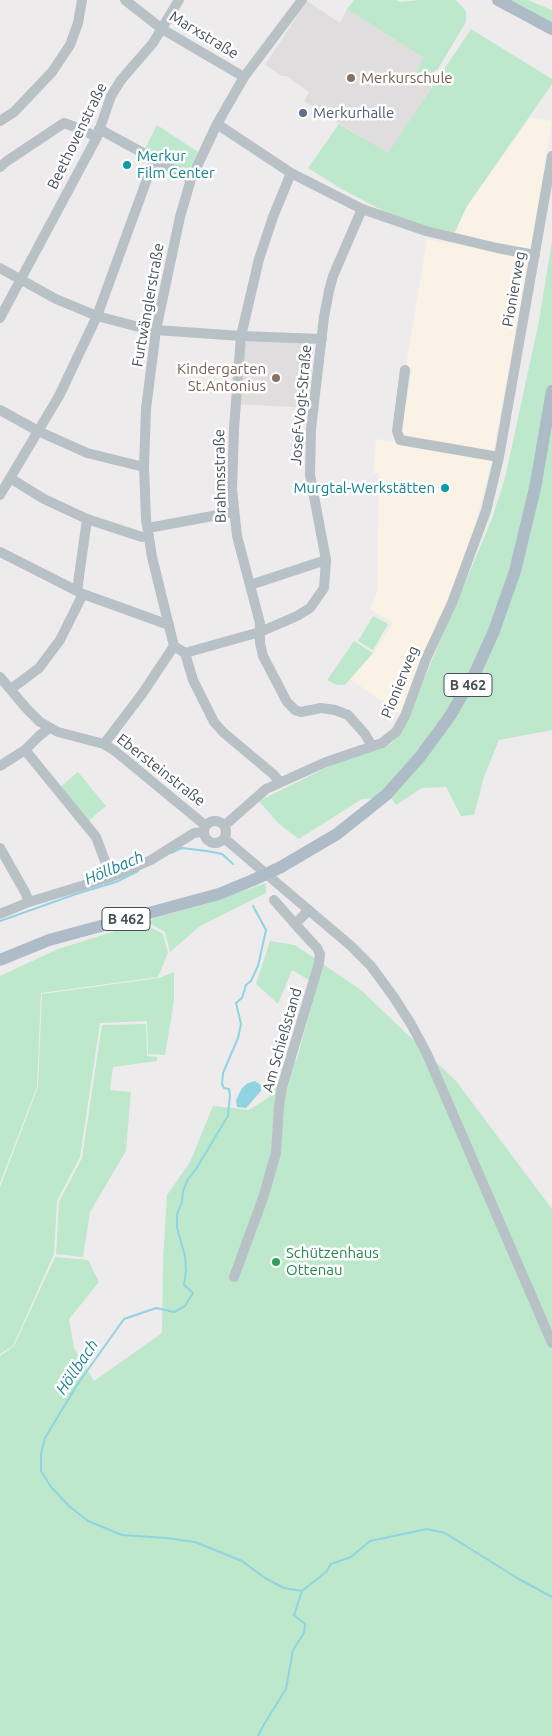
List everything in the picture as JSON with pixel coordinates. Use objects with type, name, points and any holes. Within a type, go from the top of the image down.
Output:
[{"type":"main road","points":[[498,0],[552,29]]},
{"type":"main road","name":"B 462","points":[[0,960],[49,940],[220,894],[253,880],[281,867],[337,834],[386,795],[420,757],[455,708],[475,673],[494,631],[515,571],[535,488],[552,391]]},
{"type":"street","points":[[0,122],[14,112],[52,72],[70,45],[78,23],[82,0]]},
{"type":"street","name":"Marxstraße","points":[[125,0],[162,29],[244,77]]},
{"type":"street","name":"Beethovenstraße","points":[[0,318],[98,133],[111,96],[153,43],[178,0]]},
{"type":"street","name":"Furtwänglerstraße","points":[[174,646],[148,532],[144,467],[146,409],[156,330],[180,217],[191,179],[217,124],[244,77],[302,0]]},
{"type":"street","points":[[0,167],[64,123],[98,133],[191,179]]},
{"type":"street","points":[[217,124],[291,173],[362,209],[426,231],[535,255]]},
{"type":"street","name":"Pionierweg","points":[[224,826],[266,789],[326,762],[382,743],[396,732],[405,716],[426,659],[452,603],[486,511],[499,457],[552,156]]},
{"type":"street","points":[[0,495],[59,396],[97,316],[154,160]]},
{"type":"street","name":"Brahmsstraße","points":[[291,173],[273,217],[259,259],[241,336],[234,429],[232,489],[237,536],[260,623],[260,643],[268,667],[286,702],[295,710],[302,712],[321,708],[335,710],[348,715],[365,734],[372,746]]},
{"type":"street","name":"Josef-Vogt-Straße","points":[[185,653],[260,632],[297,616],[310,608],[324,588],[326,560],[312,490],[310,466],[311,429],[326,304],[333,276],[362,209]]},
{"type":"street","points":[[0,268],[56,299],[97,316],[135,326],[156,330],[241,336],[322,339]]},
{"type":"street","points":[[405,370],[397,432],[400,440],[499,457]]},
{"type":"street","points":[[0,410],[38,431],[87,453],[144,467]]},
{"type":"street","points":[[10,478],[44,499],[87,519],[142,537],[148,532],[234,512]]},
{"type":"street","points":[[11,689],[39,668],[60,640],[80,592],[87,519]]},
{"type":"street","points":[[0,552],[80,592],[169,625]]},
{"type":"street","points":[[250,586],[326,560]]},
{"type":"street","points":[[104,744],[142,694],[174,646],[185,653],[193,680],[214,722],[280,782]]},
{"type":"street","name":"Ebersteinstraße","points":[[0,677],[26,708],[49,728],[104,744],[115,751],[205,829],[206,839],[218,842],[224,838],[309,910],[371,966],[394,996],[427,1054],[552,1343]]},
{"type":"street","points":[[0,766],[25,750],[49,728]]},
{"type":"street","points":[[25,750],[96,837],[111,876]]},
{"type":"street","name":"Ebersteinstraße","points":[[205,829],[216,821],[224,826]]},
{"type":"street","points":[[224,826],[226,832],[224,838]]},
{"type":"street","points":[[0,914],[27,897],[111,876],[151,860],[194,833],[205,829]]},
{"type":"street","points":[[0,848],[27,897]]},
{"type":"street","name":"Am Schießstand","points":[[234,1277],[264,1198],[276,1153],[282,1087],[319,963],[320,954],[317,948],[274,900]]},
{"type":"street","points":[[295,924],[309,910]]},
{"type":"shaded area","name":"Merkurschule","points":[[307,1],[340,23],[347,9],[424,58],[412,79],[420,80],[432,87],[388,154],[304,101],[309,92],[286,76],[282,76],[265,65]]},
{"type":"shaded area","points":[[530,118],[552,121],[522,301],[490,468],[475,527],[462,567],[423,654],[401,715],[350,679],[373,653],[393,623],[370,609],[377,593],[379,473],[373,473],[376,439],[399,443],[412,368],[406,366],[427,239],[453,244],[454,234],[467,206]]},
{"type":"shaded area","name":"Kindergarten St.Antonius","points":[[248,341],[310,342],[314,346],[308,408],[238,404],[244,344]]},
{"type":"green space","points":[[354,0],[396,0],[400,2],[456,0],[466,11],[466,22],[438,69],[420,80],[412,79],[424,58],[347,9]]},
{"type":"green space","points":[[509,0],[528,0],[552,10],[552,23]]},
{"type":"green space","points":[[471,29],[552,79],[552,84],[467,206],[454,234],[406,223],[340,188],[308,168],[339,124],[388,153]]},
{"type":"green space","points":[[157,125],[198,152],[188,172],[145,149]]},
{"type":"green space","points":[[552,241],[552,730],[499,740],[484,777],[474,815],[461,816],[446,787],[422,788],[396,805],[390,797],[362,799],[299,839],[279,824],[259,801],[344,759],[391,744],[403,729],[492,519],[505,478],[539,321]]},
{"type":"green space","points":[[373,616],[388,624],[373,650],[358,641]]},
{"type":"green space","points":[[354,641],[373,653],[345,685],[337,685],[327,680]]},
{"type":"green space","points":[[78,772],[106,806],[87,822],[59,788]]},
{"type":"green space","points":[[266,883],[266,893],[200,926],[170,952],[165,932],[149,923],[154,918],[202,905]]},
{"type":"green space","points":[[141,923],[163,934],[168,953],[158,977],[41,993],[37,1087],[0,1183],[0,976],[58,949]]},
{"type":"green space","points":[[270,941],[295,945],[361,990],[456,1081],[552,1209],[552,1736],[0,1736],[0,1356],[14,1346],[55,1257],[88,1260],[99,1282],[69,1319],[74,1348],[94,1381],[162,1333],[163,1261],[167,1195],[190,1162],[213,1106],[249,1110],[268,1098],[297,1059],[317,985],[292,970],[278,1004],[256,984]]},
{"type":"green space","points":[[174,972],[174,1001],[165,1055],[148,1054],[147,1021],[100,1023],[80,1157],[57,1201],[54,1254],[13,1346],[0,1354],[0,1187],[38,1087],[42,994],[159,978]]},
{"type":"green space","points":[[146,1024],[147,1056],[157,1057],[157,1061],[113,1067],[110,1090],[131,1092],[126,1151],[90,1212],[83,1257],[56,1254],[59,1202],[82,1158],[102,1025]]},
{"type":"water","points":[[255,1081],[261,1085],[261,1091],[246,1108],[237,1107],[236,1100],[242,1088],[248,1083]]},
{"type":"waterway","name":"Höllbach","points":[[171,853],[182,848],[207,851],[222,854],[233,864]]},
{"type":"waterway","name":"Höllbach","points":[[0,921],[116,882],[138,871]]},
{"type":"waterway","name":"Höllbach","points":[[253,906],[266,930],[258,966],[251,981],[246,985],[242,998],[236,1003],[241,1024],[238,1038],[223,1073],[222,1084],[224,1088],[229,1089],[228,1116],[188,1179],[177,1214],[177,1228],[185,1256],[184,1285],[193,1293],[185,1306],[174,1312],[156,1308],[124,1319],[77,1385],[45,1438],[41,1454],[41,1471],[51,1487],[69,1506],[88,1521],[122,1535],[195,1542],[242,1561],[265,1578],[284,1588],[302,1591],[294,1615],[305,1624],[304,1633],[293,1650],[286,1689],[258,1736]]},
{"type":"waterway","points":[[302,1591],[326,1572],[331,1564],[351,1557],[370,1541],[427,1529],[445,1533],[517,1578],[552,1597]]},
{"type":"place","name":"Merkurschule","points":[[351,78]]},
{"type":"place","name":"Merkurhalle","points":[[303,113]]},
{"type":"place","name":"Merkur Film Center","points":[[127,165]]},
{"type":"place","name":"Kindergarten St.Antonius","points":[[276,378]]},
{"type":"place","name":"Murgtal-Werkstätten","points":[[445,488]]},
{"type":"place","name":"Schützenhaus Ottenau","points":[[276,1262]]}]
